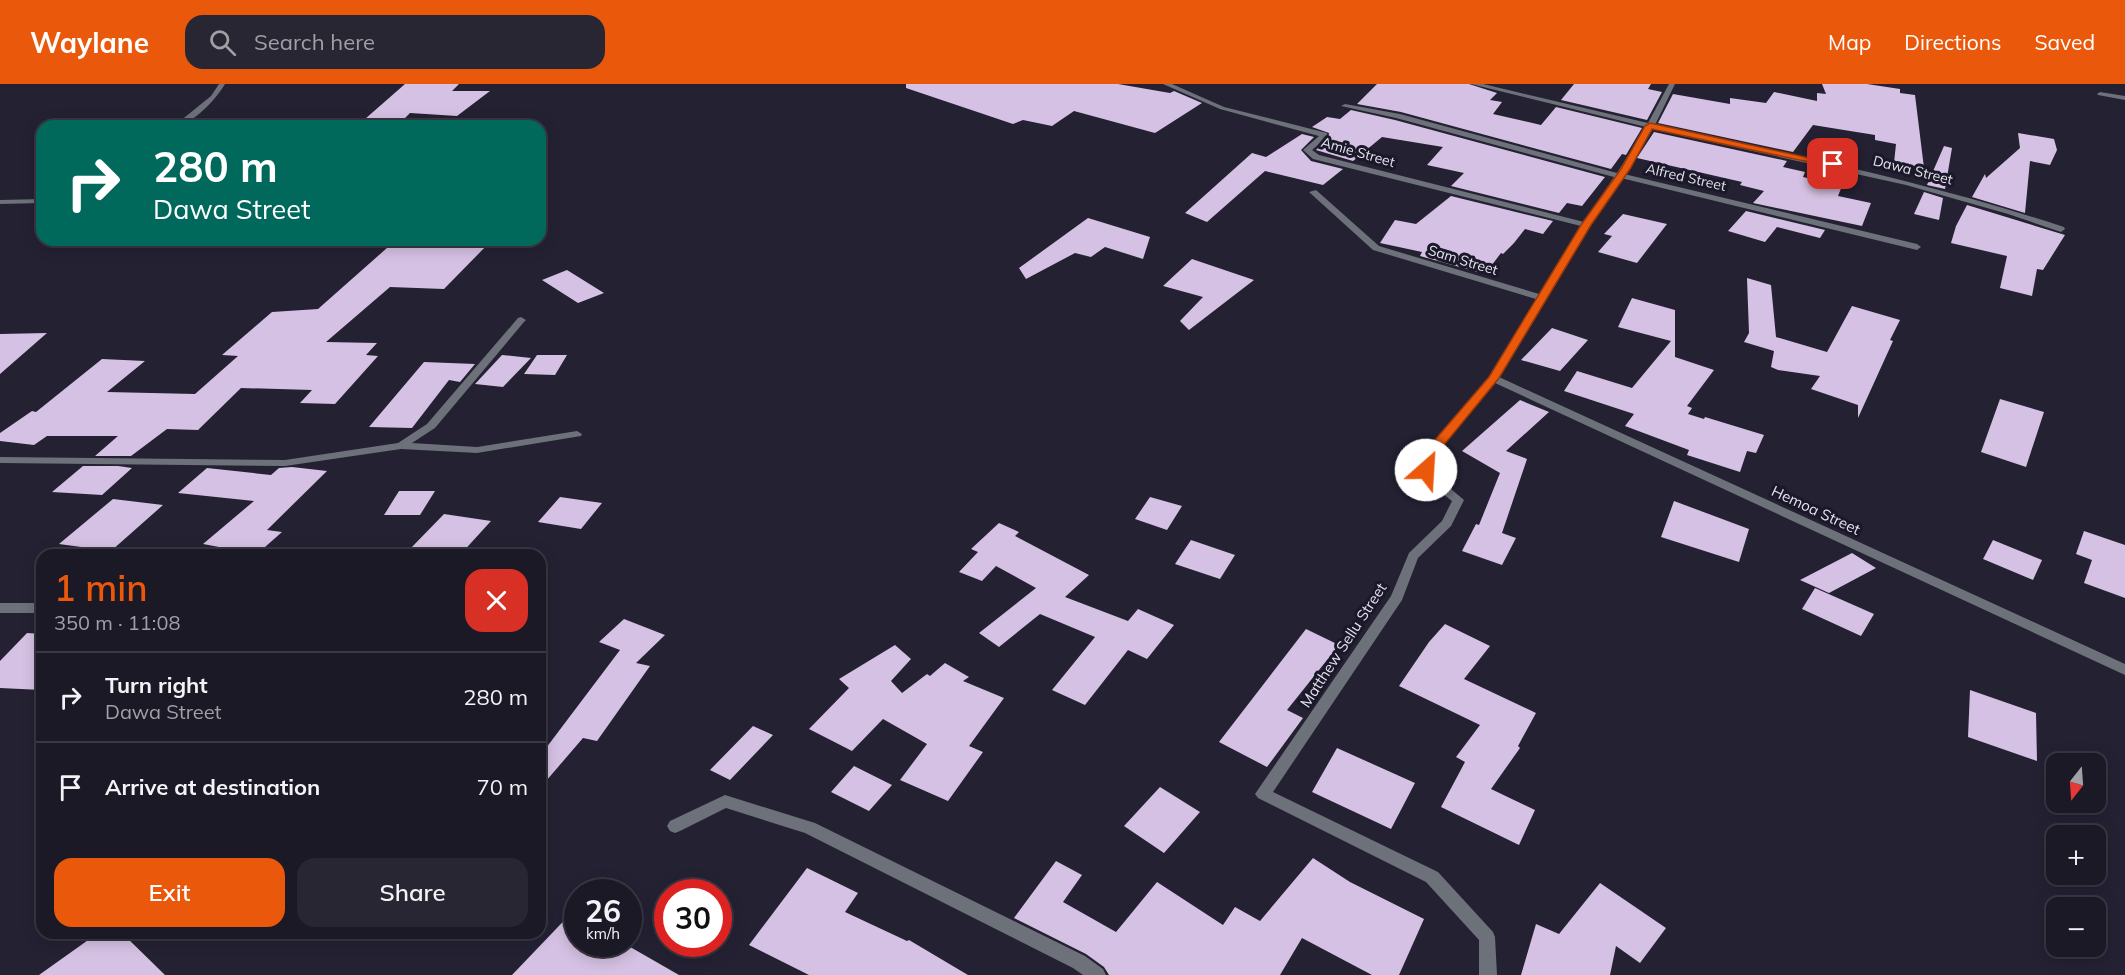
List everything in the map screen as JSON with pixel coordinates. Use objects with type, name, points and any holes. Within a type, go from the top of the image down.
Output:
[{"type":"street","points":[[185,120],[214,97],[222,84]]},
{"type":"street","name":"Amie Street","points":[[1166,84],[1222,108],[1324,135],[1307,150],[1316,157],[1586,225]]},
{"type":"street","name":"Dawa Street","points":[[1474,84],[1650,126],[1810,159],[1949,192],[2061,229]]},
{"type":"street","name":"Matthew Sellu Street","points":[[1488,975],[1487,937],[1432,877],[1263,794],[1397,597],[1413,556],[1447,523],[1458,500],[1434,481],[1426,470],[1428,456],[1493,378],[1586,225],[1621,176],[1672,84]]},
{"type":"street","points":[[2100,94],[2125,98]]},
{"type":"street","name":"Alfred Street","points":[[1345,106],[1397,116],[1621,176],[1917,247]]},
{"type":"street","name":"Sam Street","points":[[1313,192],[1376,248],[1543,298]]},
{"type":"street","points":[[0,202],[36,201]]},
{"type":"street","points":[[400,446],[431,426],[521,320]]},
{"type":"street","name":"Hemoa Street","points":[[1493,378],[2125,670]]},
{"type":"street","points":[[0,460],[285,463],[400,446],[477,450],[577,434]]},
{"type":"street","points":[[0,608],[36,608]]},
{"type":"street","points":[[675,826],[725,801],[810,828],[1079,962],[1097,975]]},
{"type":"building","points":[[405,84],[459,84],[452,91],[490,91],[457,116],[410,113],[405,118],[365,119]]},
{"type":"building","points":[[906,84],[1118,84],[1170,93],[1174,91],[1202,103],[1155,133],[1074,111],[1052,126],[1023,120],[1013,124],[906,88]]},
{"type":"building","points":[[1377,84],[1469,84],[1497,93],[1490,100],[1502,102],[1493,114],[1541,125],[1556,107],[1642,128],[1626,155],[1622,154],[1611,169],[1401,112],[1357,104]]},
{"type":"building","points":[[1574,84],[1651,84],[1648,89],[1662,92],[1647,120],[1561,100]]},
{"type":"building","points":[[1822,84],[1867,84],[1900,89],[1900,93],[1915,95],[1924,168],[1894,163],[1896,144],[1875,140],[1875,135],[1813,125],[1793,152],[1658,123],[1673,94],[1730,104],[1730,98],[1766,103],[1774,92],[1817,101],[1817,93],[1826,94]]},
{"type":"building","points":[[1351,110],[1605,177],[1582,206],[1567,203],[1559,213],[1451,186],[1464,173],[1427,165],[1443,147],[1382,137],[1353,161],[1316,150],[1328,139],[1329,133],[1312,127],[1327,117],[1340,119]]},
{"type":"building","points":[[1654,132],[1787,161],[1783,167],[1805,172],[1803,177],[1842,186],[1838,196],[1871,203],[1862,226],[1753,203],[1764,191],[1740,185],[1742,182],[1637,158]]},
{"type":"building","points":[[2018,133],[2054,139],[2057,150],[2050,165],[2030,161],[2025,213],[1972,197],[1985,174],[1986,178],[2020,148]]},
{"type":"building","points":[[1302,134],[1314,137],[1301,150],[1311,161],[1343,169],[1323,185],[1265,171],[1207,222],[1185,213],[1252,153],[1266,157]]},
{"type":"building","points":[[1944,146],[1952,148],[1945,189],[1927,185]]},
{"type":"building","points":[[1924,192],[1943,198],[1939,220],[1914,214]]},
{"type":"building","points":[[1451,196],[1553,221],[1543,234],[1525,229],[1503,254],[1501,253],[1485,274],[1420,256],[1422,252],[1380,243],[1395,220],[1416,224]]},
{"type":"building","points":[[1967,205],[2065,235],[2043,270],[2037,269],[2032,296],[2000,288],[2007,256],[1951,243],[1956,226]]},
{"type":"building","points":[[1746,211],[1825,230],[1820,238],[1777,227],[1765,242],[1728,231]]},
{"type":"building","points":[[1623,214],[1667,224],[1637,263],[1598,252],[1612,236],[1604,234]]},
{"type":"building","points":[[1088,218],[1150,237],[1143,259],[1105,247],[1091,257],[1075,253],[1026,279],[1019,268]]},
{"type":"building","points":[[389,246],[486,246],[444,289],[390,287],[326,342],[377,343],[366,355],[378,356],[335,404],[300,403],[312,390],[241,388],[198,430],[167,429],[131,456],[95,456],[118,436],[47,436],[34,445],[0,441],[0,433],[32,411],[36,412],[102,359],[145,361],[107,392],[195,394],[238,356],[222,355],[272,312],[318,309]]},
{"type":"building","points":[[1192,259],[1254,280],[1189,330],[1180,321],[1203,297],[1163,286]]},
{"type":"building","points":[[567,270],[604,293],[578,303],[542,280]]},
{"type":"building","points":[[1747,278],[1771,285],[1776,337],[1827,352],[1852,306],[1900,320],[1890,340],[1893,341],[1858,418],[1858,405],[1811,389],[1820,376],[1771,367],[1774,351],[1744,342],[1749,333]]},
{"type":"building","points":[[1632,298],[1675,310],[1675,357],[1714,370],[1687,406],[1692,408],[1688,414],[1764,435],[1756,453],[1747,451],[1740,472],[1687,455],[1689,450],[1625,426],[1634,414],[1564,391],[1577,371],[1632,388],[1671,341],[1618,327]]},
{"type":"building","points":[[1552,328],[1588,340],[1560,371],[1521,360]]},
{"type":"building","points":[[47,333],[0,374],[0,334]]},
{"type":"building","points":[[502,355],[531,358],[503,387],[475,384]]},
{"type":"building","points":[[537,355],[567,355],[555,375],[524,374]]},
{"type":"building","points":[[424,362],[475,364],[460,382],[449,380],[412,428],[369,427]]},
{"type":"building","points":[[2000,399],[2044,412],[2026,467],[1981,452]]},
{"type":"building","points":[[1520,400],[1549,412],[1506,451],[1527,459],[1502,533],[1516,538],[1502,565],[1462,551],[1476,524],[1479,525],[1500,473],[1462,451]]},
{"type":"building","points":[[83,466],[132,468],[102,495],[52,492]]},
{"type":"building","points":[[292,467],[327,471],[267,530],[282,532],[263,549],[217,549],[219,547],[203,544],[254,501],[178,493],[207,468],[271,475],[279,468]]},
{"type":"building","points":[[399,491],[435,491],[420,515],[384,515]]},
{"type":"building","points":[[560,497],[602,503],[581,529],[538,522]]},
{"type":"building","points":[[1150,497],[1182,506],[1167,530],[1135,519]]},
{"type":"building","points":[[113,499],[163,505],[113,549],[59,544]]},
{"type":"building","points":[[1674,501],[1749,529],[1739,562],[1661,537]]},
{"type":"building","points":[[444,514],[491,521],[465,549],[410,549]]},
{"type":"building","points":[[999,523],[1019,532],[1015,536],[1089,575],[1065,597],[1128,621],[1138,609],[1174,625],[1147,659],[1128,650],[1085,705],[1052,690],[1095,637],[1040,614],[999,647],[979,633],[1036,588],[996,566],[982,581],[959,572],[978,552],[971,549]]},
{"type":"building","points":[[2084,531],[2125,545],[2125,598],[2084,583],[2092,560],[2076,554]]},
{"type":"building","points":[[1191,540],[1235,555],[1220,579],[1175,564]]},
{"type":"building","points":[[1993,540],[2042,560],[2033,580],[1983,559]]},
{"type":"building","points":[[1852,553],[1876,568],[1829,593],[1800,580]]},
{"type":"building","points":[[1815,588],[1874,614],[1861,636],[1802,609]]},
{"type":"building","points":[[624,619],[665,635],[636,663],[650,666],[597,741],[583,738],[546,781],[546,748],[620,650],[599,642]]},
{"type":"building","points":[[1445,624],[1490,646],[1464,679],[1536,713],[1518,746],[1520,748],[1491,789],[1535,810],[1519,845],[1441,807],[1465,762],[1456,757],[1480,725],[1399,686],[1429,642]]},
{"type":"building","points":[[1306,629],[1339,645],[1287,710],[1303,718],[1267,767],[1219,742]]},
{"type":"building","points":[[27,633],[36,634],[36,690],[0,688],[0,661]]},
{"type":"building","points":[[895,645],[911,659],[891,681],[902,693],[927,674],[930,676],[945,663],[969,677],[963,681],[1004,698],[969,746],[983,752],[948,801],[900,780],[927,744],[883,719],[852,751],[809,729],[849,688],[839,679]]},
{"type":"building","points":[[1970,690],[2036,713],[2037,761],[1968,737]]},
{"type":"building","points":[[753,726],[773,735],[730,780],[710,770]]},
{"type":"building","points":[[1337,748],[1415,783],[1391,829],[1312,792]]},
{"type":"building","points":[[854,766],[892,785],[869,811],[831,792]]},
{"type":"building","points":[[1160,787],[1200,812],[1164,853],[1124,826]]},
{"type":"building","points":[[1313,858],[1350,882],[1424,919],[1399,975],[1372,975],[1302,938],[1280,975],[1109,975],[1104,967],[1086,954],[1014,918],[1056,861],[1082,875],[1063,902],[1116,932],[1157,882],[1223,925],[1235,907],[1260,921]]},
{"type":"building","points":[[807,868],[858,893],[845,912],[909,940],[968,975],[809,975],[749,945]]},
{"type":"building","points":[[1600,883],[1666,928],[1640,963],[1616,946],[1610,975],[1521,975],[1536,924],[1559,934]]},
{"type":"building","points":[[564,921],[564,957],[642,957],[642,954],[679,975],[512,975]]},
{"type":"building","points":[[90,939],[128,939],[165,975],[39,975]]},
{"type":"route","points":[[1426,470],[1428,456],[1493,378],[1586,225],[1625,169],[1650,126],[1833,164]]}]
